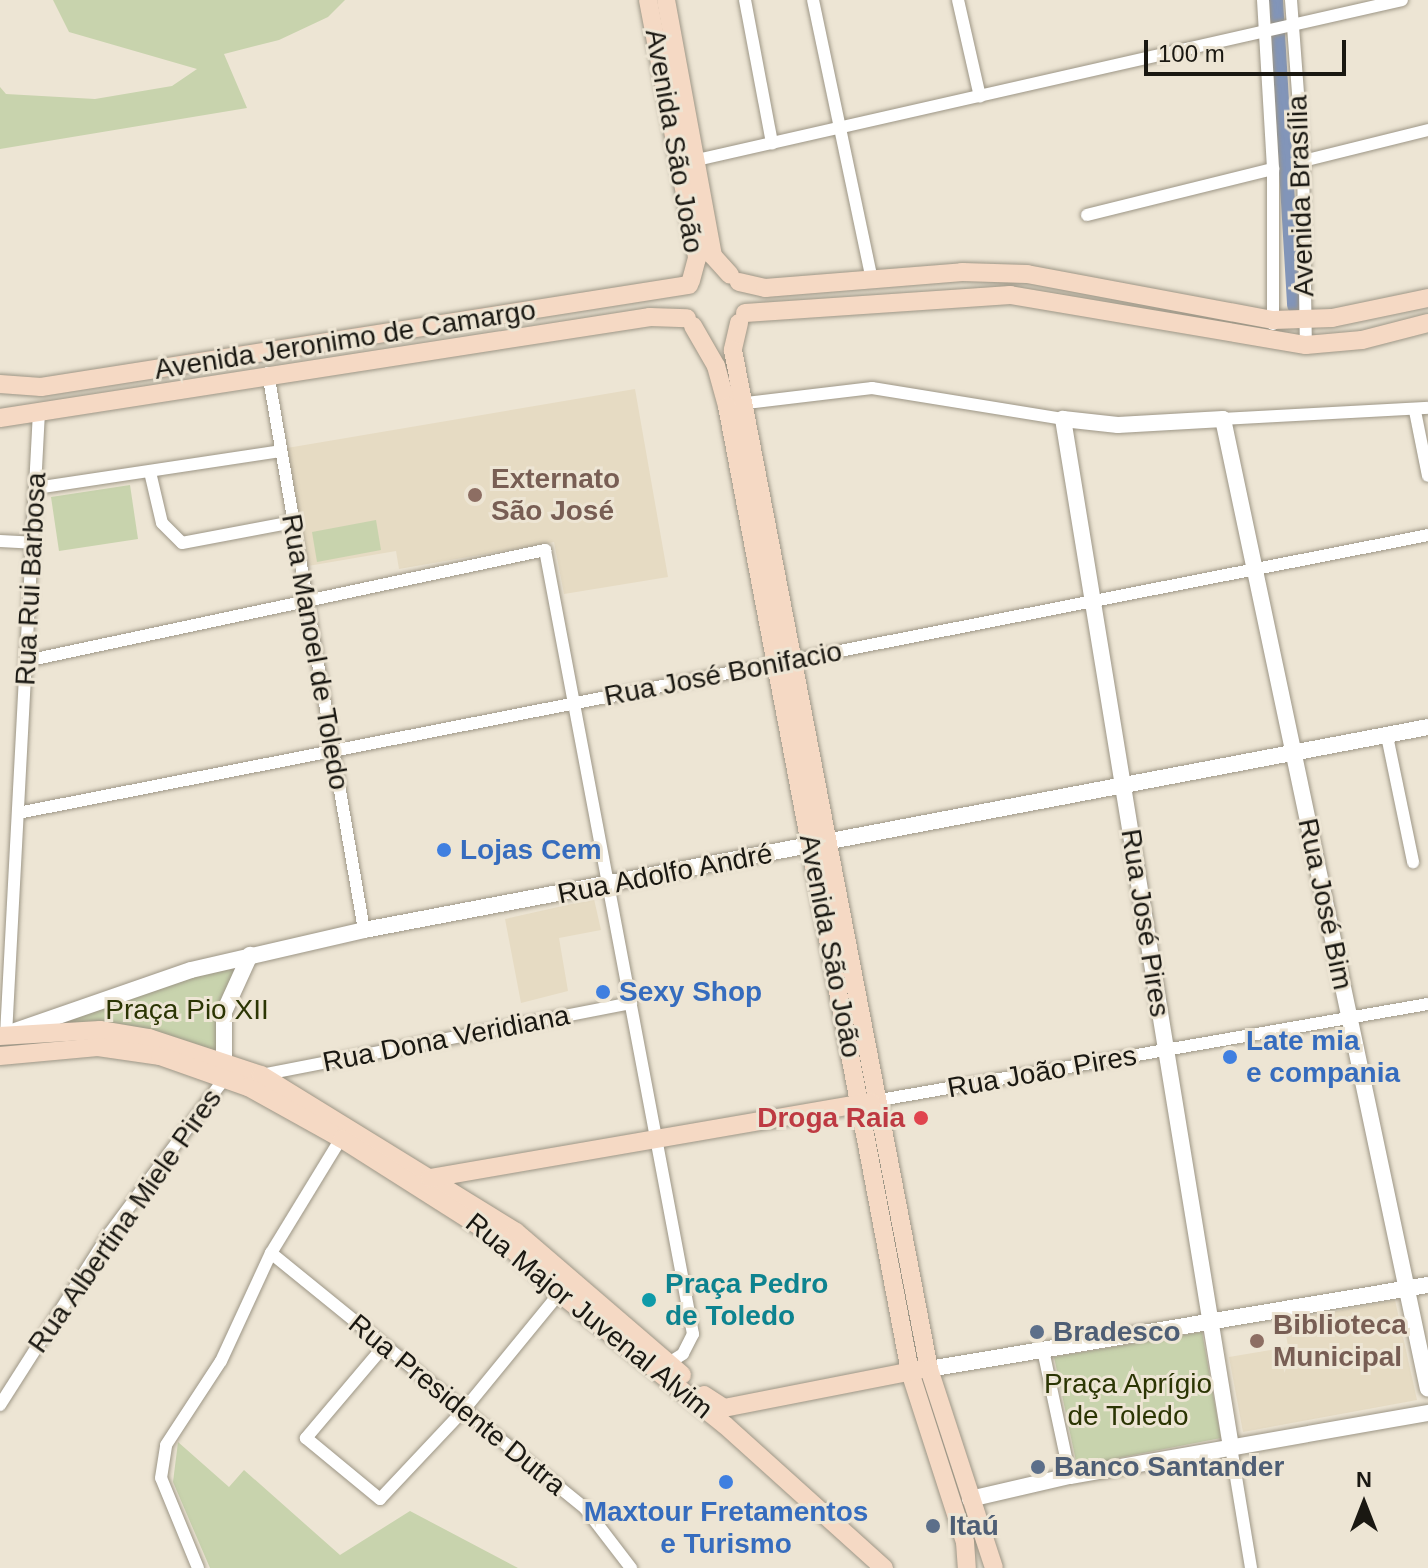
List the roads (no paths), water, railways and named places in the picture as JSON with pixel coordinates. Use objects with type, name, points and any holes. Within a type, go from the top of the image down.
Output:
[{"type":"main road","name":"Avenida São João","points":[[648,0],[672,77]]},
{"type":"main road","name":"Avenida São João","points":[[666,0],[672,77],[688,162],[713,256],[734,279]]},
{"type":"main road","name":"Avenida São João","points":[[688,162],[697,258],[690,283]]},
{"type":"main road","points":[[690,322],[683,301],[690,283],[710,272],[765,288],[962,272],[1027,274],[1273,320],[1306,320],[1428,298]]},
{"type":"main road","points":[[734,279],[742,318]]},
{"type":"main road","name":"Avenida Jeronimo de Camargo","points":[[0,384],[41,387],[690,283]]},
{"type":"main road","points":[[0,384],[6,396],[0,416],[650,317],[690,322],[712,334],[742,318],[1010,295],[1306,345],[1362,340],[1428,323]]},
{"type":"main road","name":"Avenida São João","points":[[742,318],[733,350],[735,404],[839,946],[875,1183],[910,1372],[965,1542],[967,1568]]},
{"type":"main road","name":"Avenida São João","points":[[690,322],[735,404]]},
{"type":"main road","name":"Avenida São João","points":[[839,946],[880,1100],[929,1369],[994,1568]]},
{"type":"main road","points":[[3,1035],[100,1030],[149,1038],[223,1069]]},
{"type":"main road","points":[[0,1056],[98,1047],[223,1069]]},
{"type":"main road","name":"Rua Major Juvenal Alvim","points":[[223,1069],[261,1075],[344,1131],[409,1179],[503,1241],[562,1295],[719,1407],[747,1404]]},
{"type":"main road","name":"Rua Major Juvenal Alvim","points":[[223,1069],[435,1178],[516,1232],[567,1273],[663,1366],[884,1568]]},
{"type":"main road","name":"Rua João Pires","points":[[657,1142],[880,1100]]},
{"type":"main road","points":[[409,1179],[435,1178],[657,1142]]},
{"type":"main road","points":[[875,1183],[895,1179]]},
{"type":"main road","points":[[734,1432],[734,1415],[747,1404],[929,1369]]},
{"type":"street","points":[[745,0],[772,143]]},
{"type":"street","points":[[813,0],[872,280]]},
{"type":"street","points":[[958,0],[980,97]]},
{"type":"street","name":"Avenida Brasília","points":[[1263,0],[1273,169],[1273,340]]},
{"type":"street","name":"Avenida Brasília","points":[[1291,0],[1290,28],[1303,161],[1306,345]]},
{"type":"street","points":[[688,162],[1290,28],[1402,0]]},
{"type":"street","points":[[1303,161],[1428,130]]},
{"type":"street","points":[[1087,215],[1273,169]]},
{"type":"street","name":"Rua Manoel de Toledo","points":[[268,373],[364,930]]},
{"type":"street","points":[[735,404],[872,388],[1118,425],[1422,409],[1428,476]]},
{"type":"street","name":"Rua Rui Barbosa","points":[[3,1035],[39,412]]},
{"type":"street","name":"Rua José Pires","points":[[1063,419],[1251,1568]]},
{"type":"street","name":"Rua José Bim","points":[[1223,419],[1428,1389]]},
{"type":"street","points":[[36,488],[280,451]]},
{"type":"street","points":[[150,472],[162,523],[182,543],[293,522]]},
{"type":"street","name":"Rua José Bonifacio","points":[[18,813],[1428,535]]},
{"type":"street","points":[[0,541],[33,543]]},
{"type":"street","points":[[26,661],[545,550],[693,1334],[690,1346],[663,1366]]},
{"type":"street","name":"Rua Adolfo André","points":[[3,1035],[106,996],[250,955],[364,930],[1123,788],[1428,727]]},
{"type":"street","points":[[1387,736],[1413,862]]},
{"type":"street","points":[[223,1069],[224,1012],[250,955]]},
{"type":"street","name":"Rua Dona Veridiana","points":[[261,1075],[631,1003]]},
{"type":"street","name":"Rua João Pires","points":[[880,1100],[1428,1004]]},
{"type":"street","name":"Rua Albertina Miele Pires","points":[[0,1405],[109,1234],[223,1069]]},
{"type":"street","points":[[198,1568],[161,1478],[161,1458],[221,1361],[271,1253],[344,1131]]},
{"type":"street","name":"Rua Presidente Dutra","points":[[271,1253],[585,1508],[631,1568]]},
{"type":"street","points":[[384,1346],[309,1433],[308,1443],[380,1499],[463,1411],[562,1295],[567,1273]]},
{"type":"street","points":[[929,1369],[1428,1285]]},
{"type":"street","points":[[1043,1350],[1070,1476]]},
{"type":"street","points":[[970,1499],[1070,1476],[1428,1413]]},
{"type":"waterway","points":[[1276,0],[1294,305]]},
{"type":"place","name":"Externato São José","points":[[475,495]]},
{"type":"place","name":"Lojas Cem","points":[[444,850]]},
{"type":"place","name":"Sexy Shop","points":[[603,992]]},
{"type":"place","name":"Late mia e compania","points":[[1230,1057]]},
{"type":"place","name":"Droga Raia","points":[[921,1118]]},
{"type":"place","name":"Praça Pedro de Toledo","points":[[649,1300]]},
{"type":"place","name":"Bradesco","points":[[1037,1332]]},
{"type":"place","name":"Biblioteca Municipal","points":[[1257,1341]]},
{"type":"place","name":"Banco Santander","points":[[1038,1467]]},
{"type":"place","name":"Maxtour Fretamentos e Turismo","points":[[726,1482]]},
{"type":"place","name":"Itaú","points":[[933,1526]]},
{"type":"park label","name":"Praça Pio XII","points":[[187,1010]]},
{"type":"park label","name":"Praça Aprígio de Toledo","points":[[1128,1400]]}]
